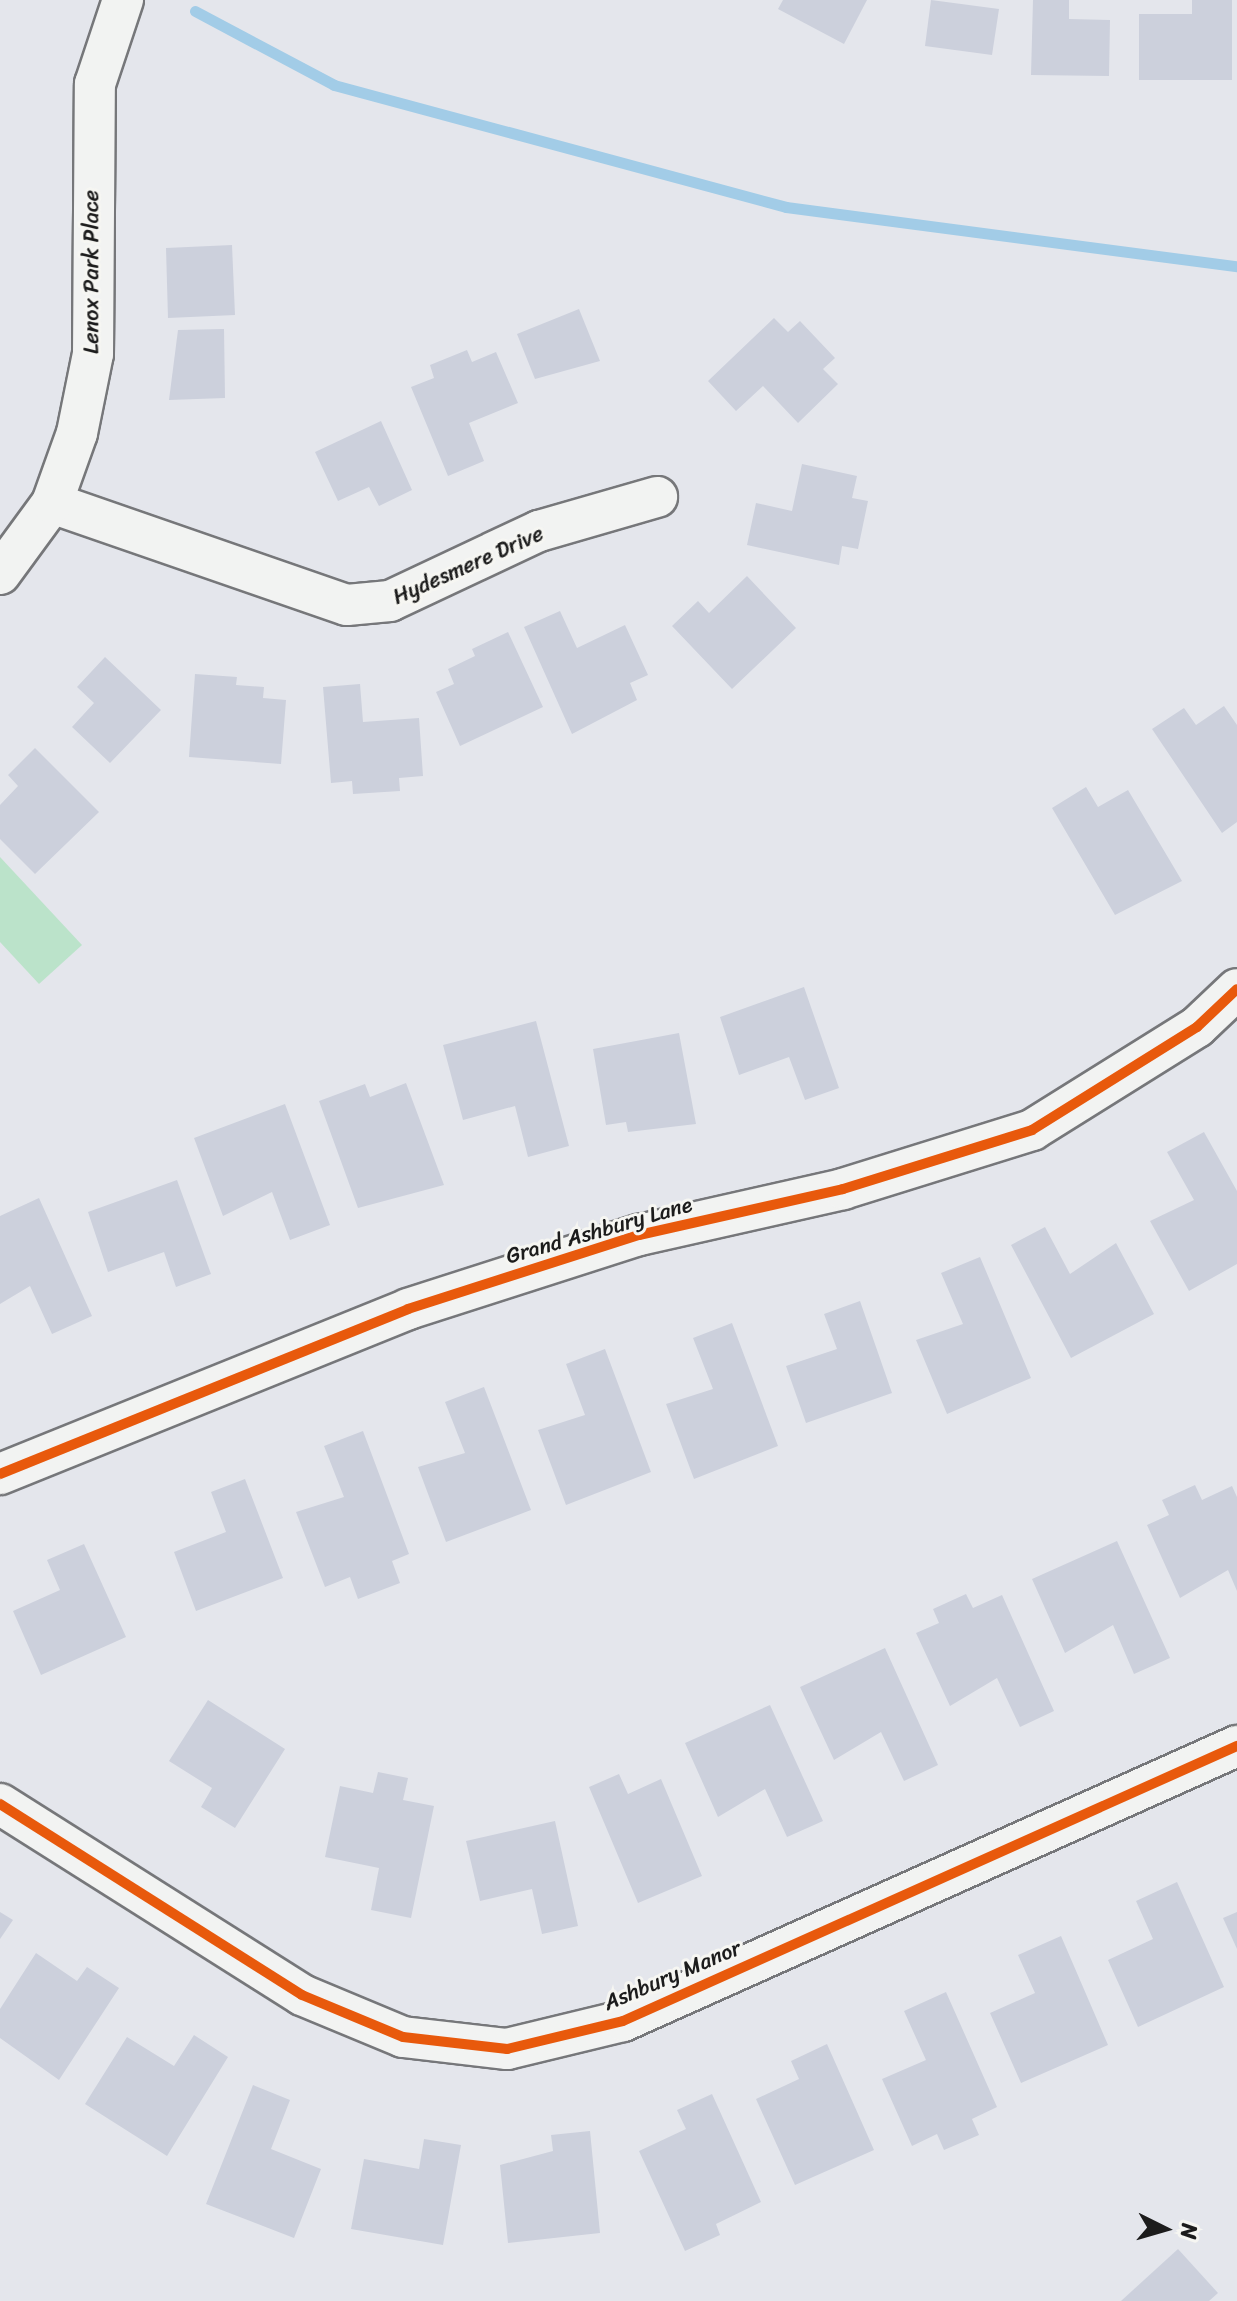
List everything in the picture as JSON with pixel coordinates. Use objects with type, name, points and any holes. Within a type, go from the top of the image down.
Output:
[{"type":"street","name":"Lenox Park Place","points":[[0,574],[52,503],[93,354],[95,84],[123,0]]},
{"type":"street","name":"Hydesmere Drive","points":[[52,503],[347,605],[390,601],[539,531],[657,497]]},
{"type":"street","name":"Grand Ashbury Lane","points":[[0,1474],[408,1309],[639,1235],[843,1189],[1032,1130],[1197,1027],[1237,989]]},
{"type":"street","name":"Ashbury Manor","points":[[0,1804],[302,1995],[403,2037],[507,2049],[623,2021],[1237,1746]]},
{"type":"green space","points":[[0,857],[82,945],[39,984],[0,942]]},
{"type":"building","points":[[783,0],[867,0],[844,44],[778,9]]},
{"type":"building","points":[[931,0],[999,9],[992,55],[925,46]]},
{"type":"building","points":[[1033,0],[1069,0],[1069,19],[1110,20],[1109,76],[1031,75]]},
{"type":"building","points":[[1192,0],[1232,0],[1232,80],[1139,80],[1139,14],[1192,14]]},
{"type":"building","points":[[232,245],[235,315],[168,318],[166,248]]},
{"type":"building","points":[[579,309],[600,361],[535,379],[517,334]]},
{"type":"building","points":[[774,318],[788,332],[800,321],[835,358],[823,369],[838,384],[798,423],[763,386],[736,411],[708,381]]},
{"type":"building","points":[[224,329],[225,398],[169,400],[178,330]]},
{"type":"building","points":[[467,350],[472,362],[496,352],[518,403],[469,423],[484,461],[448,476],[411,387],[434,378],[430,365]]},
{"type":"building","points":[[381,421],[412,490],[379,506],[369,487],[338,501],[315,452]]},
{"type":"building","points":[[802,464],[857,476],[852,498],[868,501],[858,549],[842,546],[839,565],[747,545],[756,503],[792,511]]},
{"type":"building","points":[[747,576],[796,628],[732,689],[672,626],[698,601],[709,613]]},
{"type":"building","points":[[560,611],[577,648],[625,625],[648,675],[630,683],[637,700],[572,734],[524,627]]},
{"type":"building","points":[[508,632],[543,707],[460,746],[436,692],[454,684],[448,669],[475,656],[472,649]]},
{"type":"building","points":[[105,657],[161,710],[110,763],[72,727],[94,703],[77,687]]},
{"type":"building","points":[[195,674],[237,677],[236,685],[264,687],[263,698],[286,700],[281,764],[189,757]]},
{"type":"building","points":[[360,684],[363,722],[419,718],[423,776],[399,778],[400,791],[353,794],[352,781],[331,783],[323,687]]},
{"type":"building","points":[[1224,706],[1237,725],[1237,822],[1222,833],[1152,729],[1184,708],[1196,725]]},
{"type":"building","points":[[35,748],[99,812],[35,874],[0,839],[0,805],[18,786],[8,775]]},
{"type":"building","points":[[1086,787],[1098,807],[1128,790],[1182,881],[1115,915],[1052,808]]},
{"type":"building","points":[[804,987],[839,1088],[805,1100],[789,1057],[739,1075],[720,1017]]},
{"type":"building","points":[[536,1021],[569,1146],[528,1157],[515,1106],[463,1120],[443,1045]]},
{"type":"building","points":[[679,1033],[696,1124],[628,1132],[626,1122],[606,1125],[593,1049]]},
{"type":"building","points":[[406,1083],[444,1185],[358,1208],[319,1101],[365,1084],[370,1097]]},
{"type":"building","points":[[285,1104],[330,1225],[290,1240],[272,1192],[223,1216],[194,1138]]},
{"type":"building","points":[[1204,1132],[1237,1191],[1237,1264],[1189,1291],[1150,1221],[1194,1200],[1167,1152]]},
{"type":"building","points":[[177,1180],[211,1274],[176,1287],[164,1252],[108,1272],[88,1212]]},
{"type":"building","points":[[39,1198],[92,1316],[52,1334],[30,1286],[0,1304],[0,1216]]},
{"type":"building","points":[[1045,1227],[1070,1274],[1116,1243],[1154,1314],[1071,1358],[1011,1245]]},
{"type":"building","points":[[980,1257],[1031,1378],[947,1414],[916,1340],[963,1324],[941,1273]]},
{"type":"building","points":[[860,1301],[892,1393],[806,1423],[786,1366],[837,1349],[824,1314]]},
{"type":"building","points":[[732,1323],[778,1446],[694,1479],[666,1404],[713,1389],[693,1338]]},
{"type":"building","points":[[605,1349],[651,1472],[566,1505],[538,1430],[585,1415],[566,1364]]},
{"type":"building","points":[[484,1387],[531,1510],[446,1542],[418,1467],[465,1453],[445,1402]]},
{"type":"building","points":[[363,1431],[409,1554],[392,1561],[400,1583],[358,1599],[350,1577],[325,1587],[296,1512],[344,1497],[324,1446]]},
{"type":"building","points":[[245,1479],[283,1578],[196,1611],[174,1552],[226,1532],[211,1492]]},
{"type":"building","points":[[1195,1485],[1202,1500],[1232,1486],[1237,1497],[1237,1591],[1228,1570],[1180,1598],[1147,1525],[1169,1515],[1162,1500]]},
{"type":"building","points":[[1117,1541],[1170,1658],[1134,1674],[1113,1625],[1065,1653],[1032,1579]]},
{"type":"building","points":[[84,1544],[126,1637],[41,1675],[13,1611],[60,1590],[47,1560]]},
{"type":"building","points":[[966,1594],[973,1608],[1002,1595],[1054,1711],[1020,1727],[997,1678],[950,1706],[916,1633],[939,1623],[933,1609]]},
{"type":"building","points":[[885,1648],[938,1765],[904,1781],[881,1732],[834,1760],[800,1687]]},
{"type":"building","points":[[208,1700],[285,1749],[235,1828],[201,1807],[212,1788],[169,1761]]},
{"type":"building","points":[[770,1705],[823,1821],[787,1837],[765,1789],[718,1817],[685,1743]]},
{"type":"building","points":[[378,1772],[408,1778],[403,1800],[434,1806],[411,1918],[371,1910],[379,1868],[325,1857],[340,1786],[373,1793]]},
{"type":"building","points":[[619,1774],[628,1794],[661,1779],[702,1876],[638,1903],[589,1787]]},
{"type":"building","points":[[555,1821],[578,1926],[542,1934],[532,1889],[480,1901],[466,1841]]},
{"type":"building","points":[[1177,1882],[1224,1987],[1138,2027],[1108,1960],[1153,1939],[1136,1901]]},
{"type":"building","points":[[0,1912],[13,1920],[0,1939]]},
{"type":"building","points":[[1237,1912],[1237,1949],[1223,1918]]},
{"type":"building","points":[[1061,1936],[1108,2045],[1021,2083],[990,2013],[1035,1993],[1018,1955]]},
{"type":"building","points":[[36,1953],[77,1981],[87,1967],[119,1988],[59,2080],[0,2038],[0,2009]]},
{"type":"building","points":[[946,1992],[997,2107],[972,2119],[979,2135],[944,2150],[937,2134],[912,2146],[882,2079],[926,2060],[904,2011]]},
{"type":"building","points":[[194,2035],[228,2057],[167,2156],[85,2104],[127,2037],[174,2066]]},
{"type":"building","points":[[827,2044],[874,2150],[795,2185],[756,2099],[799,2079],[791,2061]]},
{"type":"building","points":[[253,2085],[290,2100],[271,2149],[321,2169],[294,2238],[206,2204]]},
{"type":"building","points":[[712,2094],[761,2202],[716,2224],[720,2235],[685,2251],[639,2151],[686,2129],[677,2110]]},
{"type":"building","points":[[590,2131],[600,2233],[508,2243],[500,2165],[553,2151],[551,2135]]},
{"type":"building","points":[[424,2139],[461,2145],[443,2245],[351,2229],[364,2159],[419,2169]]},
{"type":"building","points":[[1178,2249],[1218,2293],[1209,2301],[1121,2301]]},
{"type":"waterway","points":[[195,11],[334,85],[786,207],[1237,266]]},
{"type":"cycle path","points":[[0,1474],[408,1309],[639,1235],[843,1189],[1032,1130],[1197,1027],[1237,989]]},
{"type":"cycle path","points":[[0,1804],[302,1995],[403,2037],[507,2049],[623,2021],[1237,1746]]}]
